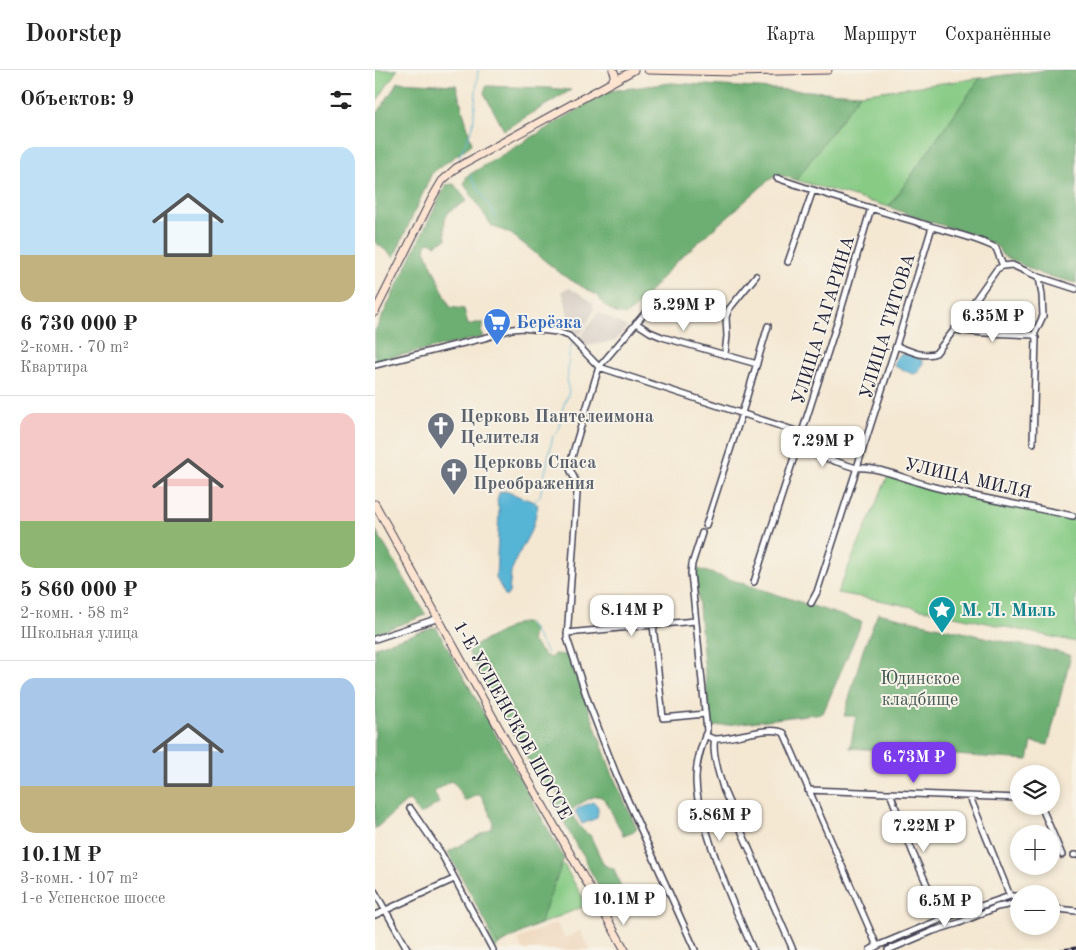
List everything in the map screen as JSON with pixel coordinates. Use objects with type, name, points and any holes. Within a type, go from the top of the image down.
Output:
[{"type":"main road","points":[[612,82],[615,77],[613,70]]},
{"type":"main road","points":[[375,312],[434,193],[449,174],[479,155],[633,70]]},
{"type":"main road","points":[[648,70],[735,72],[828,70]]},
{"type":"main road","name":"1-Е УСПЕНСКОЕ ШОССЕ","points":[[375,504],[505,739],[625,950]]},
{"type":"street","points":[[777,178],[932,227],[975,238],[996,248],[1003,266]]},
{"type":"street","points":[[788,262],[813,190]]},
{"type":"street","name":"УЛИЦА ГАГАРИНА","points":[[754,582],[841,310],[871,208]]},
{"type":"street","name":"УЛИЦА ТИТОВА","points":[[811,603],[817,592],[932,227]]},
{"type":"street","points":[[896,346],[931,355],[939,349],[954,330],[997,269],[1003,266],[1012,265],[1039,277],[1076,289]]},
{"type":"street","points":[[725,354],[727,336],[726,317],[729,308],[756,276]]},
{"type":"street","points":[[1033,443],[1036,338],[1034,335],[1043,316],[1039,277]]},
{"type":"street","points":[[656,300],[599,367],[575,446],[570,465],[576,482],[577,493],[567,638],[589,704],[616,774],[695,950]]},
{"type":"street","points":[[637,323],[650,332],[757,364]]},
{"type":"street","points":[[706,525],[768,326]]},
{"type":"street","points":[[375,365],[512,329],[523,328],[557,332],[569,336],[599,367],[802,433]]},
{"type":"street","points":[[954,330],[1034,335]]},
{"type":"street","name":"УЛИЦА МИЛЯ","points":[[797,449],[856,468],[862,467],[878,470],[933,487],[1073,516]]},
{"type":"street","points":[[702,532],[691,572],[707,731],[697,766],[697,794],[700,810],[719,866],[753,950]]},
{"type":"street","points":[[375,639],[439,618]]},
{"type":"street","points":[[567,633],[695,621]]},
{"type":"street","points":[[653,625],[663,718],[705,714]]},
{"type":"street","points":[[705,735],[715,739],[769,730],[784,733],[877,946]]},
{"type":"street","points":[[715,739],[713,744],[717,768],[724,791],[793,950]]},
{"type":"street","points":[[808,790],[1010,798]]},
{"type":"street","points":[[890,794],[913,854],[942,919]]},
{"type":"street","points":[[870,950],[942,919],[1010,896],[970,797]]},
{"type":"street","points":[[410,808],[441,853],[492,949],[485,950]]},
{"type":"street","points":[[1045,815],[1062,855]]},
{"type":"street","points":[[375,915],[453,878]]},
{"type":"street","points":[[375,892],[408,950]]},
{"type":"street","points":[[888,950],[997,907],[1010,905]]},
{"type":"street","points":[[1060,909],[1076,911]]},
{"type":"shaded area","points":[[571,288],[593,303],[594,310],[581,334],[576,334],[571,329],[561,291]]},
{"type":"shaded area","points":[[598,312],[627,327],[615,341],[582,347],[576,337],[582,335]]},
{"type":"shaded area","points":[[556,923],[565,938],[580,931],[591,950],[522,950],[518,939]]},
{"type":"green space","points":[[375,70],[397,70],[375,104]]},
{"type":"green space","points":[[1048,70],[1076,70],[1076,283],[1041,274],[1002,255],[998,247],[975,235],[921,219],[889,207],[980,78]]},
{"type":"green space","points":[[980,78],[889,207],[796,180],[860,94]]},
{"type":"green space","points":[[398,82],[456,85],[472,144],[432,173],[394,257],[375,242],[375,117]]},
{"type":"green space","points":[[671,83],[860,94],[796,180],[779,176],[769,180],[676,262],[636,307],[626,315],[615,313],[604,305],[598,296],[564,276],[511,234],[492,226],[464,184],[467,176],[609,91]]},
{"type":"green space","points":[[486,86],[571,90],[504,130],[484,93]]},
{"type":"green space","points":[[454,184],[467,201],[454,208],[447,215],[445,219],[446,239],[435,245],[429,242],[425,250],[450,307],[464,309],[468,325],[484,323],[481,331],[483,337],[375,361],[375,331],[446,185]]},
{"type":"green space","points":[[888,476],[931,489],[1076,520],[1076,642],[884,601],[837,593]]},
{"type":"green space","points":[[375,529],[426,615],[375,634]]},
{"type":"green space","points":[[698,569],[862,622],[823,713],[710,727],[696,576]]},
{"type":"green space","name":"Юдинское кладбище","points":[[878,613],[1071,655],[1048,745],[1032,742],[1028,760],[850,748],[856,716],[844,716],[863,650]]},
{"type":"green space","points":[[521,623],[526,623],[534,630],[531,641],[548,657],[551,658],[554,654],[569,655],[613,776],[637,829],[630,834],[623,835],[606,801],[602,797],[592,798],[571,811],[581,828],[590,835],[604,865],[614,869],[623,892],[623,898],[616,903],[607,901],[553,801],[557,791],[545,784],[536,774],[469,654],[470,648]]},
{"type":"green space","points":[[436,627],[564,858],[540,923],[498,945],[448,852],[492,828],[493,821],[481,795],[465,801],[456,785],[451,781],[434,792],[439,803],[420,815],[410,801],[406,802],[375,829],[375,647]]},
{"type":"green space","points":[[552,855],[564,865],[587,905],[514,935],[495,948],[488,931],[534,898]]},
{"type":"water","points":[[901,354],[911,355],[922,360],[923,363],[917,373],[913,374],[894,366],[896,358]]},
{"type":"water","points":[[505,491],[538,505],[533,527],[515,561],[511,573],[509,593],[506,597],[496,578],[499,510],[497,498],[500,492]]},
{"type":"water","points":[[593,802],[598,807],[597,818],[582,824],[575,811]]},
{"type":"waterway","points":[[459,157],[473,127],[478,70]]},
{"type":"waterway","points":[[470,175],[496,217]]},
{"type":"waterway","points":[[534,502],[540,496],[553,436],[558,431],[563,407],[569,392],[567,384],[569,354],[572,343]]},
{"type":"waterway","points":[[529,624],[548,654]]},
{"type":"railway","points":[[1061,950],[1076,948]]},
{"type":"place","name":"Берёзка","points":[[497,346]]},
{"type":"place","name":"Церковь Пантелеимона Целителя","points":[[441,450]]},
{"type":"place","name":"Церковь Спаса Преображения","points":[[454,496]]},
{"type":"place","name":"М. Л. Миль","points":[[942,634]]}]
